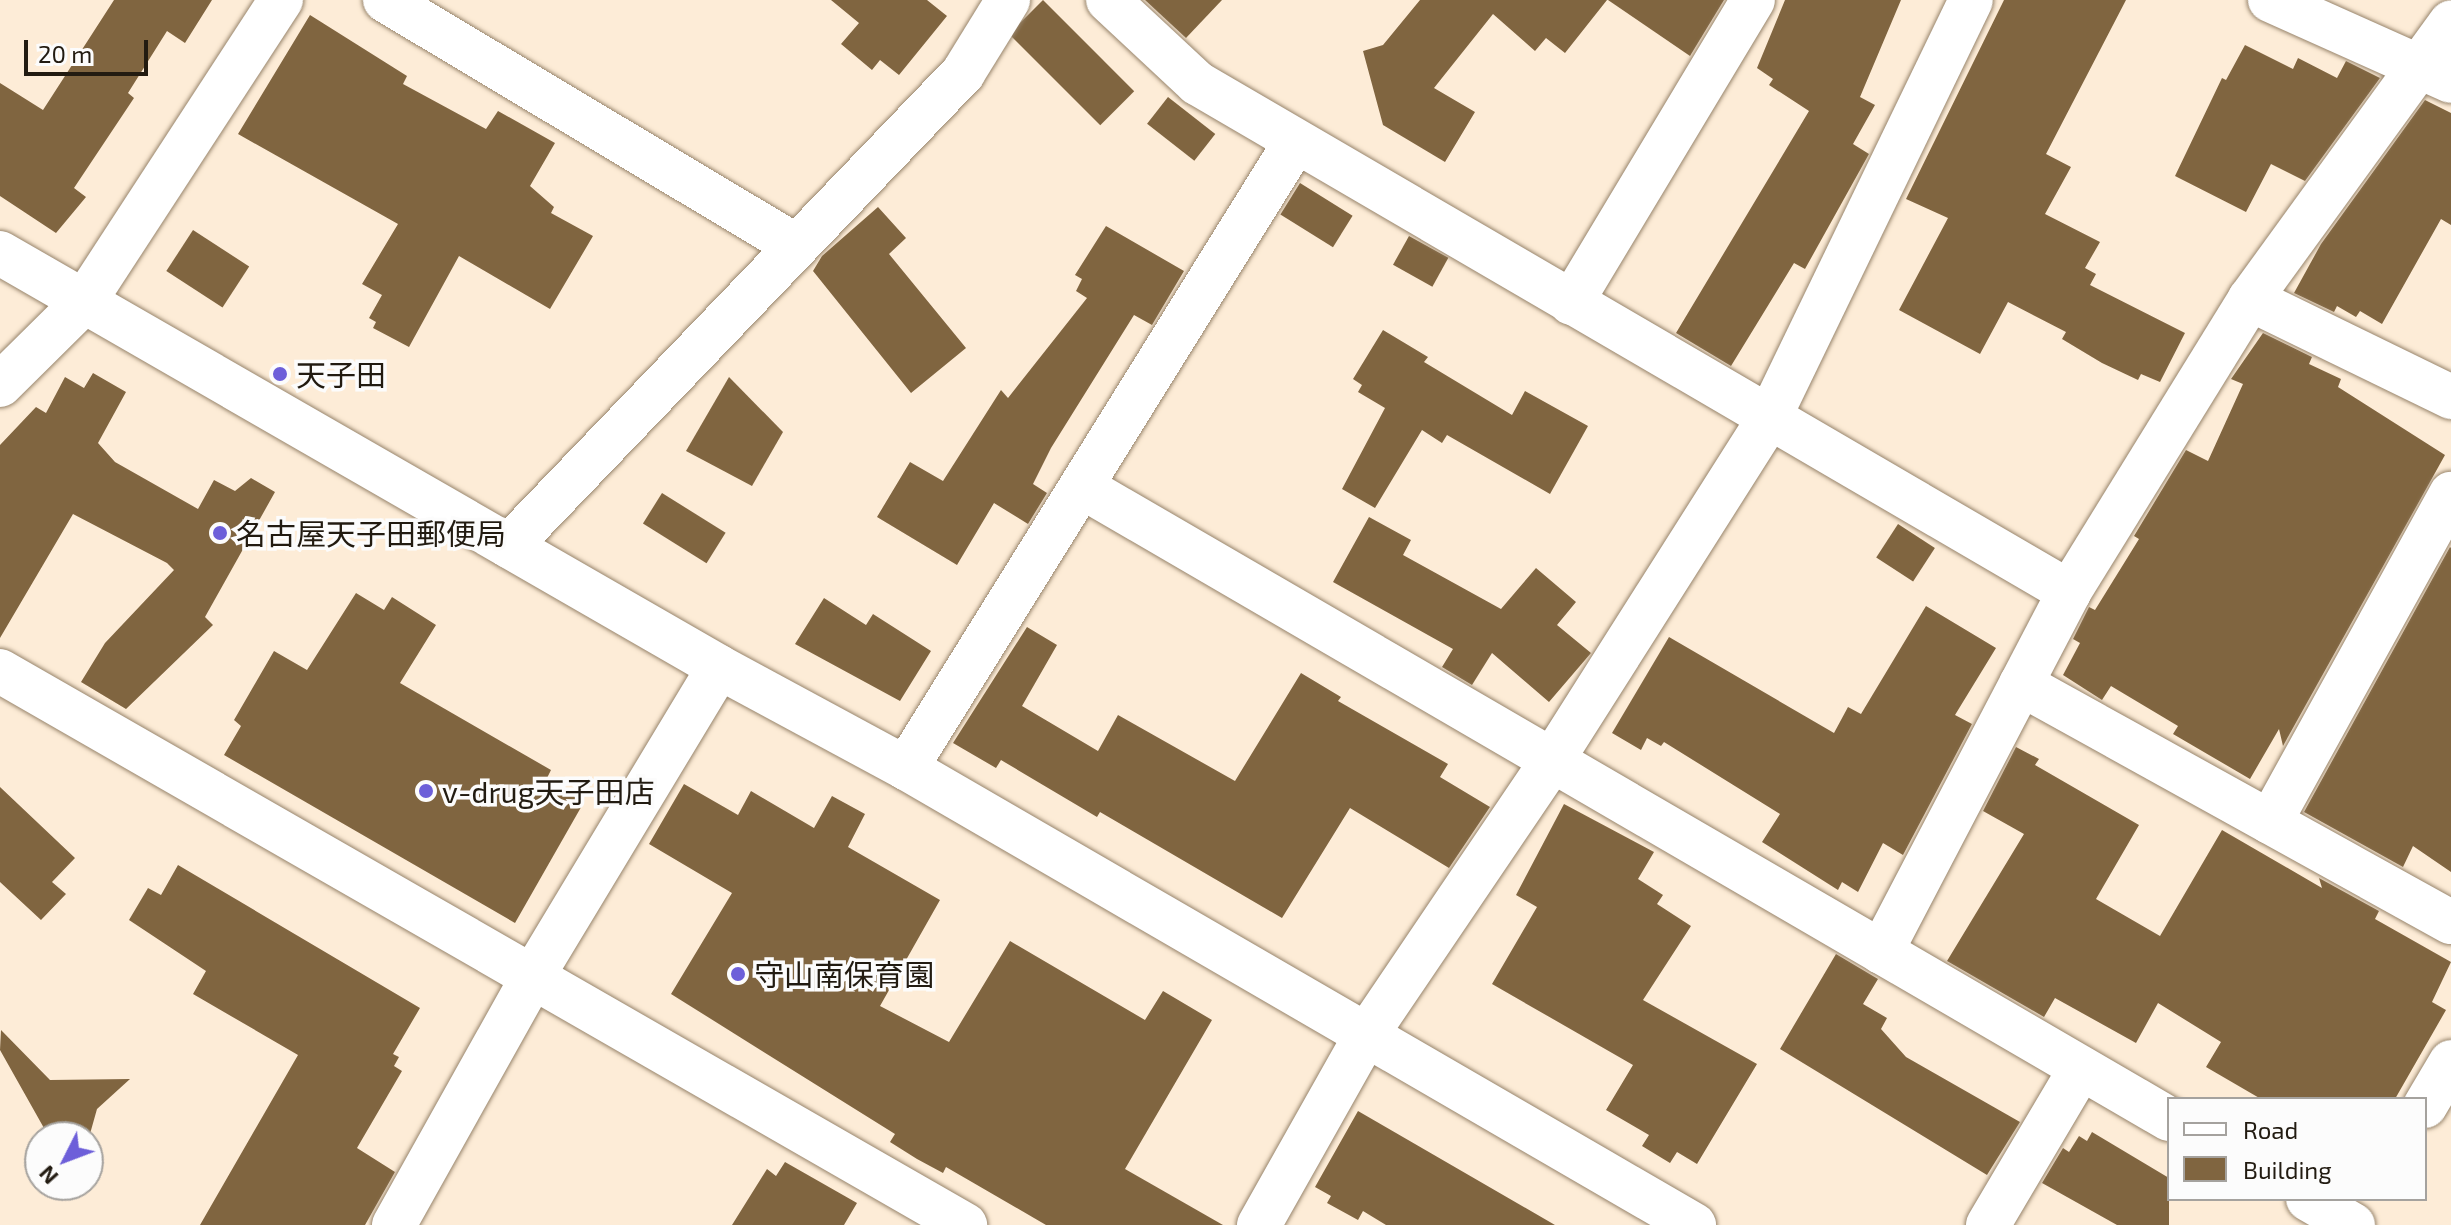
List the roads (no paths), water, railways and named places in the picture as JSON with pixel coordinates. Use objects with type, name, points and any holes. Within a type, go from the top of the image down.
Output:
[{"type":"street","points":[[0,385],[84,302],[281,0]]},
{"type":"street","points":[[385,0],[796,246]]},
{"type":"street","points":[[509,546],[963,73],[1008,0]]},
{"type":"street","points":[[1108,0],[1197,83],[1768,420],[2069,592]]},
{"type":"street","points":[[1571,303],[1753,0]]},
{"type":"street","points":[[1259,1225],[1365,1037],[1551,762],[1768,420],[1971,0]]},
{"type":"street","points":[[2270,0],[2435,73]]},
{"type":"street","points":[[1881,952],[2069,592],[2250,299],[2435,73],[2451,22]]},
{"type":"street","points":[[906,768],[1084,488],[1296,141]]},
{"type":"street","points":[[0,253],[719,667],[906,768],[1365,1037],[1694,1225]]},
{"type":"street","points":[[2250,299],[2451,397]]},
{"type":"street","points":[[1084,488],[2167,1118]]},
{"type":"street","points":[[2270,822],[2451,494]]},
{"type":"street","points":[[394,1225],[534,974],[719,667]]},
{"type":"street","points":[[0,671],[534,974],[965,1225]]},
{"type":"street","points":[[2021,684],[2451,922]]},
{"type":"street","points":[[2427,1103],[2451,1062]]},
{"type":"street","points":[[1988,1225],[2081,1068]]},
{"type":"street","points":[[2312,1201],[2354,1225],[2369,1201]]},
{"type":"place","name":"天子田","points":[[280,374]]},
{"type":"place","name":"名古屋天子田郵便局","points":[[220,533]]},
{"type":"place","name":"v-drug天子田店","points":[[426,791]]},
{"type":"place","name":"守山南保育園","points":[[738,974]]}]
